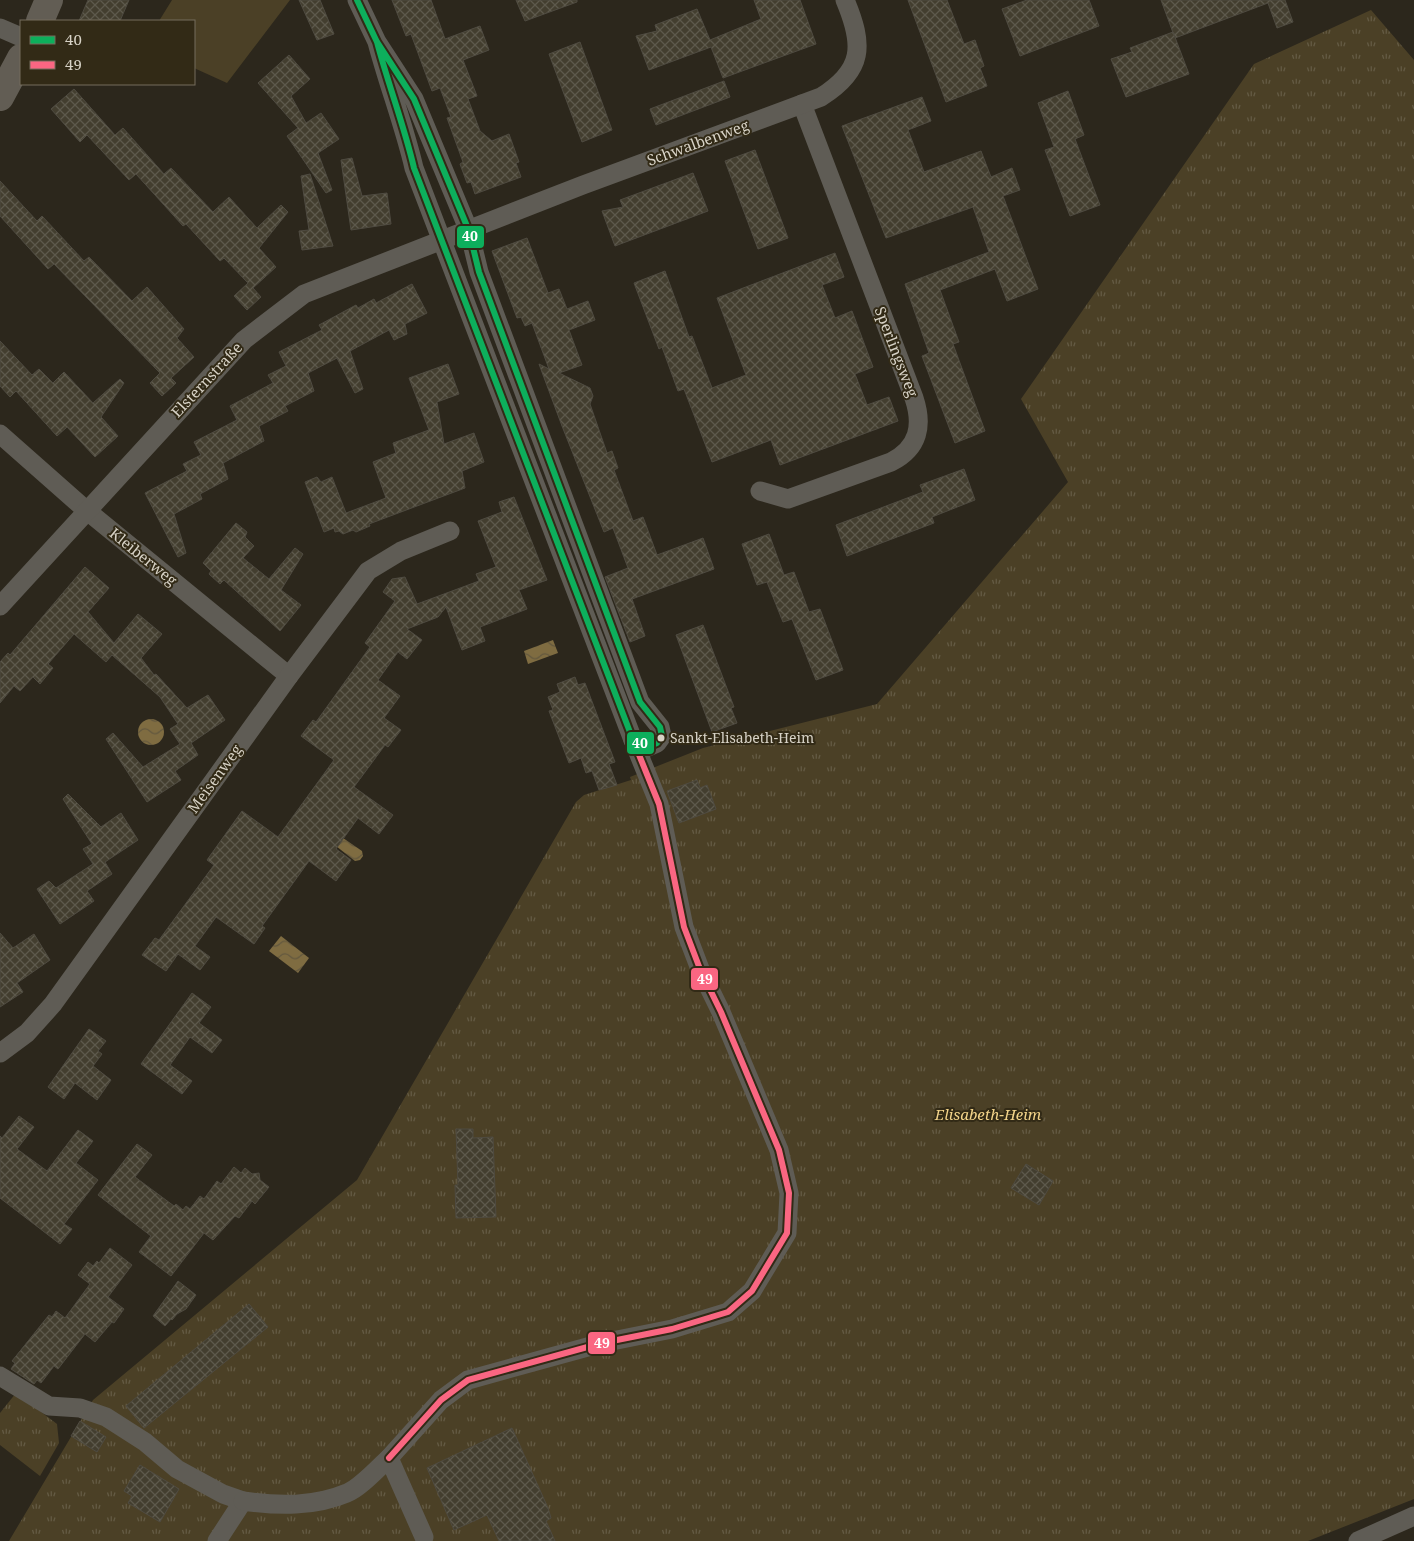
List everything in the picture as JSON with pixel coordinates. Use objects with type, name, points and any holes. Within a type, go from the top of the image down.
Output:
[{"type":"street","points":[[40,20],[49,0]]},
{"type":"street","points":[[357,0],[377,42],[414,99],[469,231],[479,272],[640,702],[660,727],[662,736],[657,743],[648,747],[633,740]]},
{"type":"street","name":"Schwalbenweg","points":[[469,231],[583,185],[821,97],[838,86],[853,69],[858,55],[857,37],[845,0]]},
{"type":"street","points":[[0,28],[20,37]]},
{"type":"street","points":[[0,1376],[49,1406],[88,1410],[106,1417],[145,1442],[177,1469],[200,1483],[243,1501],[279,1506],[309,1503],[348,1493],[389,1458],[442,1400],[468,1380],[585,1347],[672,1329],[728,1312],[752,1290],[787,1233],[789,1193],[779,1150],[684,928],[659,804],[414,168],[402,120],[386,77],[377,42]]},
{"type":"street","points":[[0,97],[20,60]]},
{"type":"street","name":"Sperlingsweg","points":[[760,491],[788,499],[891,462],[901,457],[911,447],[919,424],[919,413],[914,398],[802,104]]},
{"type":"street","name":"Elsternstraße","points":[[0,606],[238,346],[257,330],[304,294],[469,231]]},
{"type":"street","name":"Kleiberweg","points":[[0,434],[86,510],[289,676]]},
{"type":"street","name":"Meisenweg","points":[[0,1053],[27,1033],[53,1004],[289,676],[368,570],[401,551],[450,531]]},
{"type":"street","points":[[389,1458],[424,1537]]},
{"type":"street","points":[[216,1541],[243,1501]]},
{"type":"street","points":[[1358,1541],[1414,1516]]},
{"type":"green space","points":[[172,0],[290,0],[227,83],[195,68],[195,20],[160,20]]},
{"type":"green space","name":"Elisabeth-Heim","points":[[1371,10],[1414,60],[1414,1499],[1308,1541],[9,1541],[93,1400],[357,1180],[576,802],[584,795],[631,780],[630,777],[703,748],[877,704],[1068,482],[1021,399],[1254,64]]},
{"type":"green space","points":[[16,1393],[57,1424],[59,1443],[40,1476],[0,1445],[0,1413]]},
{"type":"water","points":[[553,640],[558,653],[528,664],[524,651]]},
{"type":"water","points":[[151,719],[160,723],[164,732],[160,741],[151,745],[142,741],[138,732],[142,723]]},
{"type":"water","points":[[343,838],[362,851],[363,856],[360,860],[355,861],[336,846]]},
{"type":"water","points":[[281,936],[309,958],[298,973],[269,951]]},
{"type":"building","points":[[88,0],[129,0],[120,20],[79,20]]},
{"type":"building","points":[[299,0],[320,0],[334,34],[317,40]]},
{"type":"building","points":[[392,0],[431,0],[445,39],[480,26],[489,50],[463,60],[477,96],[468,99],[480,131],[492,141],[509,134],[519,162],[516,163],[521,177],[475,194],[471,182],[467,183],[460,164],[463,162],[447,118],[451,117],[440,88],[432,91],[411,34],[406,36]]},
{"type":"building","points":[[516,0],[577,0],[577,2],[525,21]]},
{"type":"building","points":[[754,0],[800,0],[816,44],[723,78],[711,47],[649,70],[636,36],[657,31],[655,25],[697,9],[710,40],[761,19]]},
{"type":"building","points":[[908,0],[947,0],[964,44],[975,40],[984,66],[980,68],[987,86],[946,102]]},
{"type":"building","points":[[1027,0],[1089,0],[1099,26],[1020,56],[1002,9]]},
{"type":"building","points":[[1161,0],[1285,0],[1293,22],[1277,28],[1268,3],[1175,38]]},
{"type":"building","points":[[1173,32],[1189,74],[1126,97],[1111,59],[1132,52],[1130,48]]},
{"type":"building","points":[[580,42],[612,130],[582,142],[549,54]]},
{"type":"building","points":[[289,55],[310,79],[291,96],[306,123],[321,113],[339,139],[318,153],[332,190],[326,193],[287,136],[298,128],[258,83]]},
{"type":"building","points":[[724,81],[730,97],[656,125],[650,109]]},
{"type":"building","points":[[74,89],[115,135],[123,128],[164,174],[171,168],[213,212],[229,197],[257,228],[281,205],[288,212],[259,248],[276,267],[253,288],[261,297],[247,310],[234,296],[248,283],[224,258],[220,261],[186,224],[183,226],[136,174],[129,180],[87,135],[80,142],[51,109]]},
{"type":"building","points":[[1068,91],[1084,135],[1075,139],[1100,205],[1070,216],[1045,150],[1054,147],[1038,103]]},
{"type":"building","points":[[922,97],[931,121],[908,130],[924,172],[981,151],[991,177],[1012,168],[1020,190],[1003,196],[1038,289],[1007,301],[995,269],[940,290],[959,342],[953,344],[985,431],[955,443],[922,356],[929,353],[905,284],[989,252],[973,207],[886,238],[842,126]]},
{"type":"building","points":[[755,150],[788,238],[758,249],[725,161]]},
{"type":"building","points":[[352,158],[362,196],[387,193],[391,224],[351,230],[341,160]]},
{"type":"building","points":[[693,173],[708,211],[615,246],[602,211],[623,207],[620,200]]},
{"type":"building","points":[[310,174],[333,246],[302,250],[299,231],[309,230],[301,176]]},
{"type":"building","points":[[0,181],[37,221],[42,216],[84,261],[89,257],[132,301],[147,287],[184,329],[177,338],[194,357],[171,378],[176,383],[162,396],[150,383],[160,373],[54,264],[48,269],[0,216]]},
{"type":"building","points":[[527,238],[548,293],[559,289],[567,309],[588,301],[595,320],[569,330],[582,365],[559,373],[590,388],[593,396],[590,404],[607,453],[612,451],[618,468],[614,470],[633,521],[643,517],[657,555],[703,538],[714,569],[632,599],[645,636],[630,642],[605,577],[628,568],[613,528],[604,532],[562,426],[539,364],[549,369],[532,323],[525,326],[521,317],[517,318],[492,251]]},
{"type":"building","points":[[835,253],[844,277],[822,285],[835,318],[852,311],[873,367],[855,374],[867,405],[889,397],[898,421],[780,465],[771,440],[712,462],[684,389],[678,391],[662,347],[659,349],[634,283],[665,271],[689,337],[692,336],[712,388],[746,375],[717,298]]},
{"type":"building","points":[[412,284],[427,313],[405,324],[407,334],[394,340],[389,330],[350,351],[363,389],[355,393],[337,358],[308,373],[314,391],[285,406],[288,411],[259,426],[264,441],[223,463],[228,479],[200,494],[202,499],[174,514],[186,553],[178,557],[145,493],[187,471],[183,464],[201,455],[194,442],[237,420],[230,406],[273,383],[268,375],[286,366],[279,352],[322,330],[319,325],[356,305],[358,308],[374,299],[376,303]]},
{"type":"building","points":[[0,341],[32,375],[39,369],[53,383],[64,372],[93,403],[120,379],[124,383],[101,417],[118,436],[95,457],[67,427],[57,436],[16,391],[10,397],[0,386]]},
{"type":"building","points":[[448,364],[459,394],[437,402],[444,444],[474,433],[484,462],[462,471],[465,488],[369,524],[370,526],[356,532],[353,530],[343,534],[339,531],[335,532],[334,528],[324,532],[305,482],[317,477],[321,482],[332,477],[346,513],[386,498],[373,462],[396,453],[393,443],[429,430],[409,378]]},
{"type":"building","points":[[964,469],[975,500],[932,517],[934,523],[847,556],[836,525],[923,492],[920,485]]},
{"type":"building","points":[[514,497],[547,580],[519,590],[527,609],[480,627],[485,641],[462,650],[446,607],[438,617],[407,629],[422,640],[407,659],[398,652],[378,680],[400,696],[384,718],[401,730],[388,747],[385,745],[354,787],[393,815],[379,834],[358,818],[336,849],[351,860],[336,881],[309,861],[262,926],[265,928],[254,944],[216,917],[195,946],[210,957],[200,970],[178,954],[166,971],[142,955],[155,938],[159,940],[214,865],[207,860],[242,811],[278,837],[334,760],[301,736],[313,720],[316,722],[370,647],[365,643],[395,601],[383,592],[392,579],[405,577],[417,604],[479,581],[476,574],[496,567],[478,521],[502,512],[499,502]]},
{"type":"building","points":[[236,523],[247,532],[245,537],[254,546],[243,558],[269,579],[295,548],[303,554],[281,590],[301,605],[280,631],[224,580],[220,584],[209,574],[211,571],[203,563]]},
{"type":"building","points":[[769,534],[784,575],[794,572],[809,612],[820,609],[843,670],[816,680],[792,619],[783,622],[767,582],[757,585],[742,544]]},
{"type":"building","points":[[85,567],[109,588],[88,612],[114,643],[138,614],[162,634],[141,658],[154,675],[156,674],[187,708],[208,695],[225,720],[191,743],[198,755],[175,771],[181,780],[147,802],[106,739],[113,733],[143,767],[180,744],[170,729],[178,724],[160,697],[112,655],[106,662],[74,634],[48,664],[53,668],[40,684],[33,677],[20,691],[14,686],[0,703],[0,662],[8,653],[10,655]]},
{"type":"building","points":[[703,625],[734,707],[731,708],[737,723],[712,732],[676,635]]},
{"type":"building","points":[[575,677],[578,685],[585,683],[615,762],[609,764],[617,785],[599,790],[592,771],[586,773],[581,758],[569,763],[549,711],[553,710],[548,697],[560,692],[557,684]]},
{"type":"building","points":[[697,780],[700,788],[707,785],[716,809],[679,823],[667,791]]},
{"type":"building","points":[[68,794],[101,827],[121,813],[138,840],[105,862],[112,874],[87,891],[94,901],[60,924],[37,889],[49,881],[56,888],[93,864],[83,849],[92,844],[63,799]]},
{"type":"building","points":[[0,933],[13,948],[34,934],[50,960],[17,983],[23,992],[0,1007]]},
{"type":"building","points":[[192,993],[211,1007],[199,1023],[222,1040],[212,1053],[190,1037],[170,1065],[192,1081],[182,1094],[141,1064]]},
{"type":"building","points":[[89,1029],[106,1041],[98,1051],[102,1054],[93,1066],[111,1080],[97,1100],[75,1083],[64,1099],[48,1087]]},
{"type":"building","points":[[19,1116],[34,1127],[17,1149],[47,1171],[78,1130],[93,1141],[76,1163],[98,1180],[64,1224],[72,1229],[60,1244],[0,1198],[0,1136],[2,1138]]},
{"type":"building","points":[[456,1129],[473,1129],[473,1138],[493,1137],[496,1217],[456,1218],[455,1185],[458,1185]]},
{"type":"building","points":[[137,1144],[152,1155],[135,1177],[174,1206],[176,1204],[183,1210],[186,1206],[190,1209],[200,1196],[204,1199],[217,1181],[221,1184],[234,1167],[241,1173],[245,1168],[252,1174],[259,1173],[260,1180],[269,1187],[255,1204],[252,1201],[239,1218],[235,1216],[213,1240],[204,1233],[171,1276],[139,1252],[151,1236],[98,1195]]},
{"type":"building","points":[[1026,1164],[1053,1181],[1039,1205],[1011,1188]]},
{"type":"building","points":[[110,1248],[132,1265],[108,1297],[124,1309],[114,1323],[112,1322],[95,1342],[85,1334],[58,1369],[54,1366],[41,1383],[37,1380],[34,1384],[11,1369],[15,1363],[12,1361],[49,1315],[52,1317],[56,1311],[65,1318],[90,1284],[78,1275],[88,1262],[93,1266],[97,1261],[99,1263]]},
{"type":"building","points":[[178,1281],[196,1295],[186,1309],[177,1314],[165,1326],[153,1316]]},
{"type":"building","points":[[249,1304],[268,1327],[144,1428],[126,1406]]},
{"type":"building","points":[[80,1421],[106,1437],[97,1452],[71,1436]]},
{"type":"building","points":[[512,1428],[548,1508],[551,1518],[546,1521],[555,1541],[499,1541],[487,1515],[454,1530],[427,1468]]},
{"type":"building","points":[[140,1465],[179,1489],[160,1522],[128,1503],[132,1496],[124,1491]]},
{"type":"transit line","name":"40","points":[[357,0],[377,42],[414,99],[469,231],[479,272],[640,702],[660,727],[662,736],[657,743],[648,747],[633,740],[414,168],[377,42]]},
{"type":"transit line","name":"49","points":[[389,1458],[441,1400],[468,1380],[602,1343],[672,1329],[728,1312],[752,1291],[787,1233],[789,1193],[779,1150],[721,1012],[700,969],[684,927],[659,804],[633,740]]},
{"type":"place","name":"Sankt-Elisabeth-Heim","points":[[661,738]]}]
